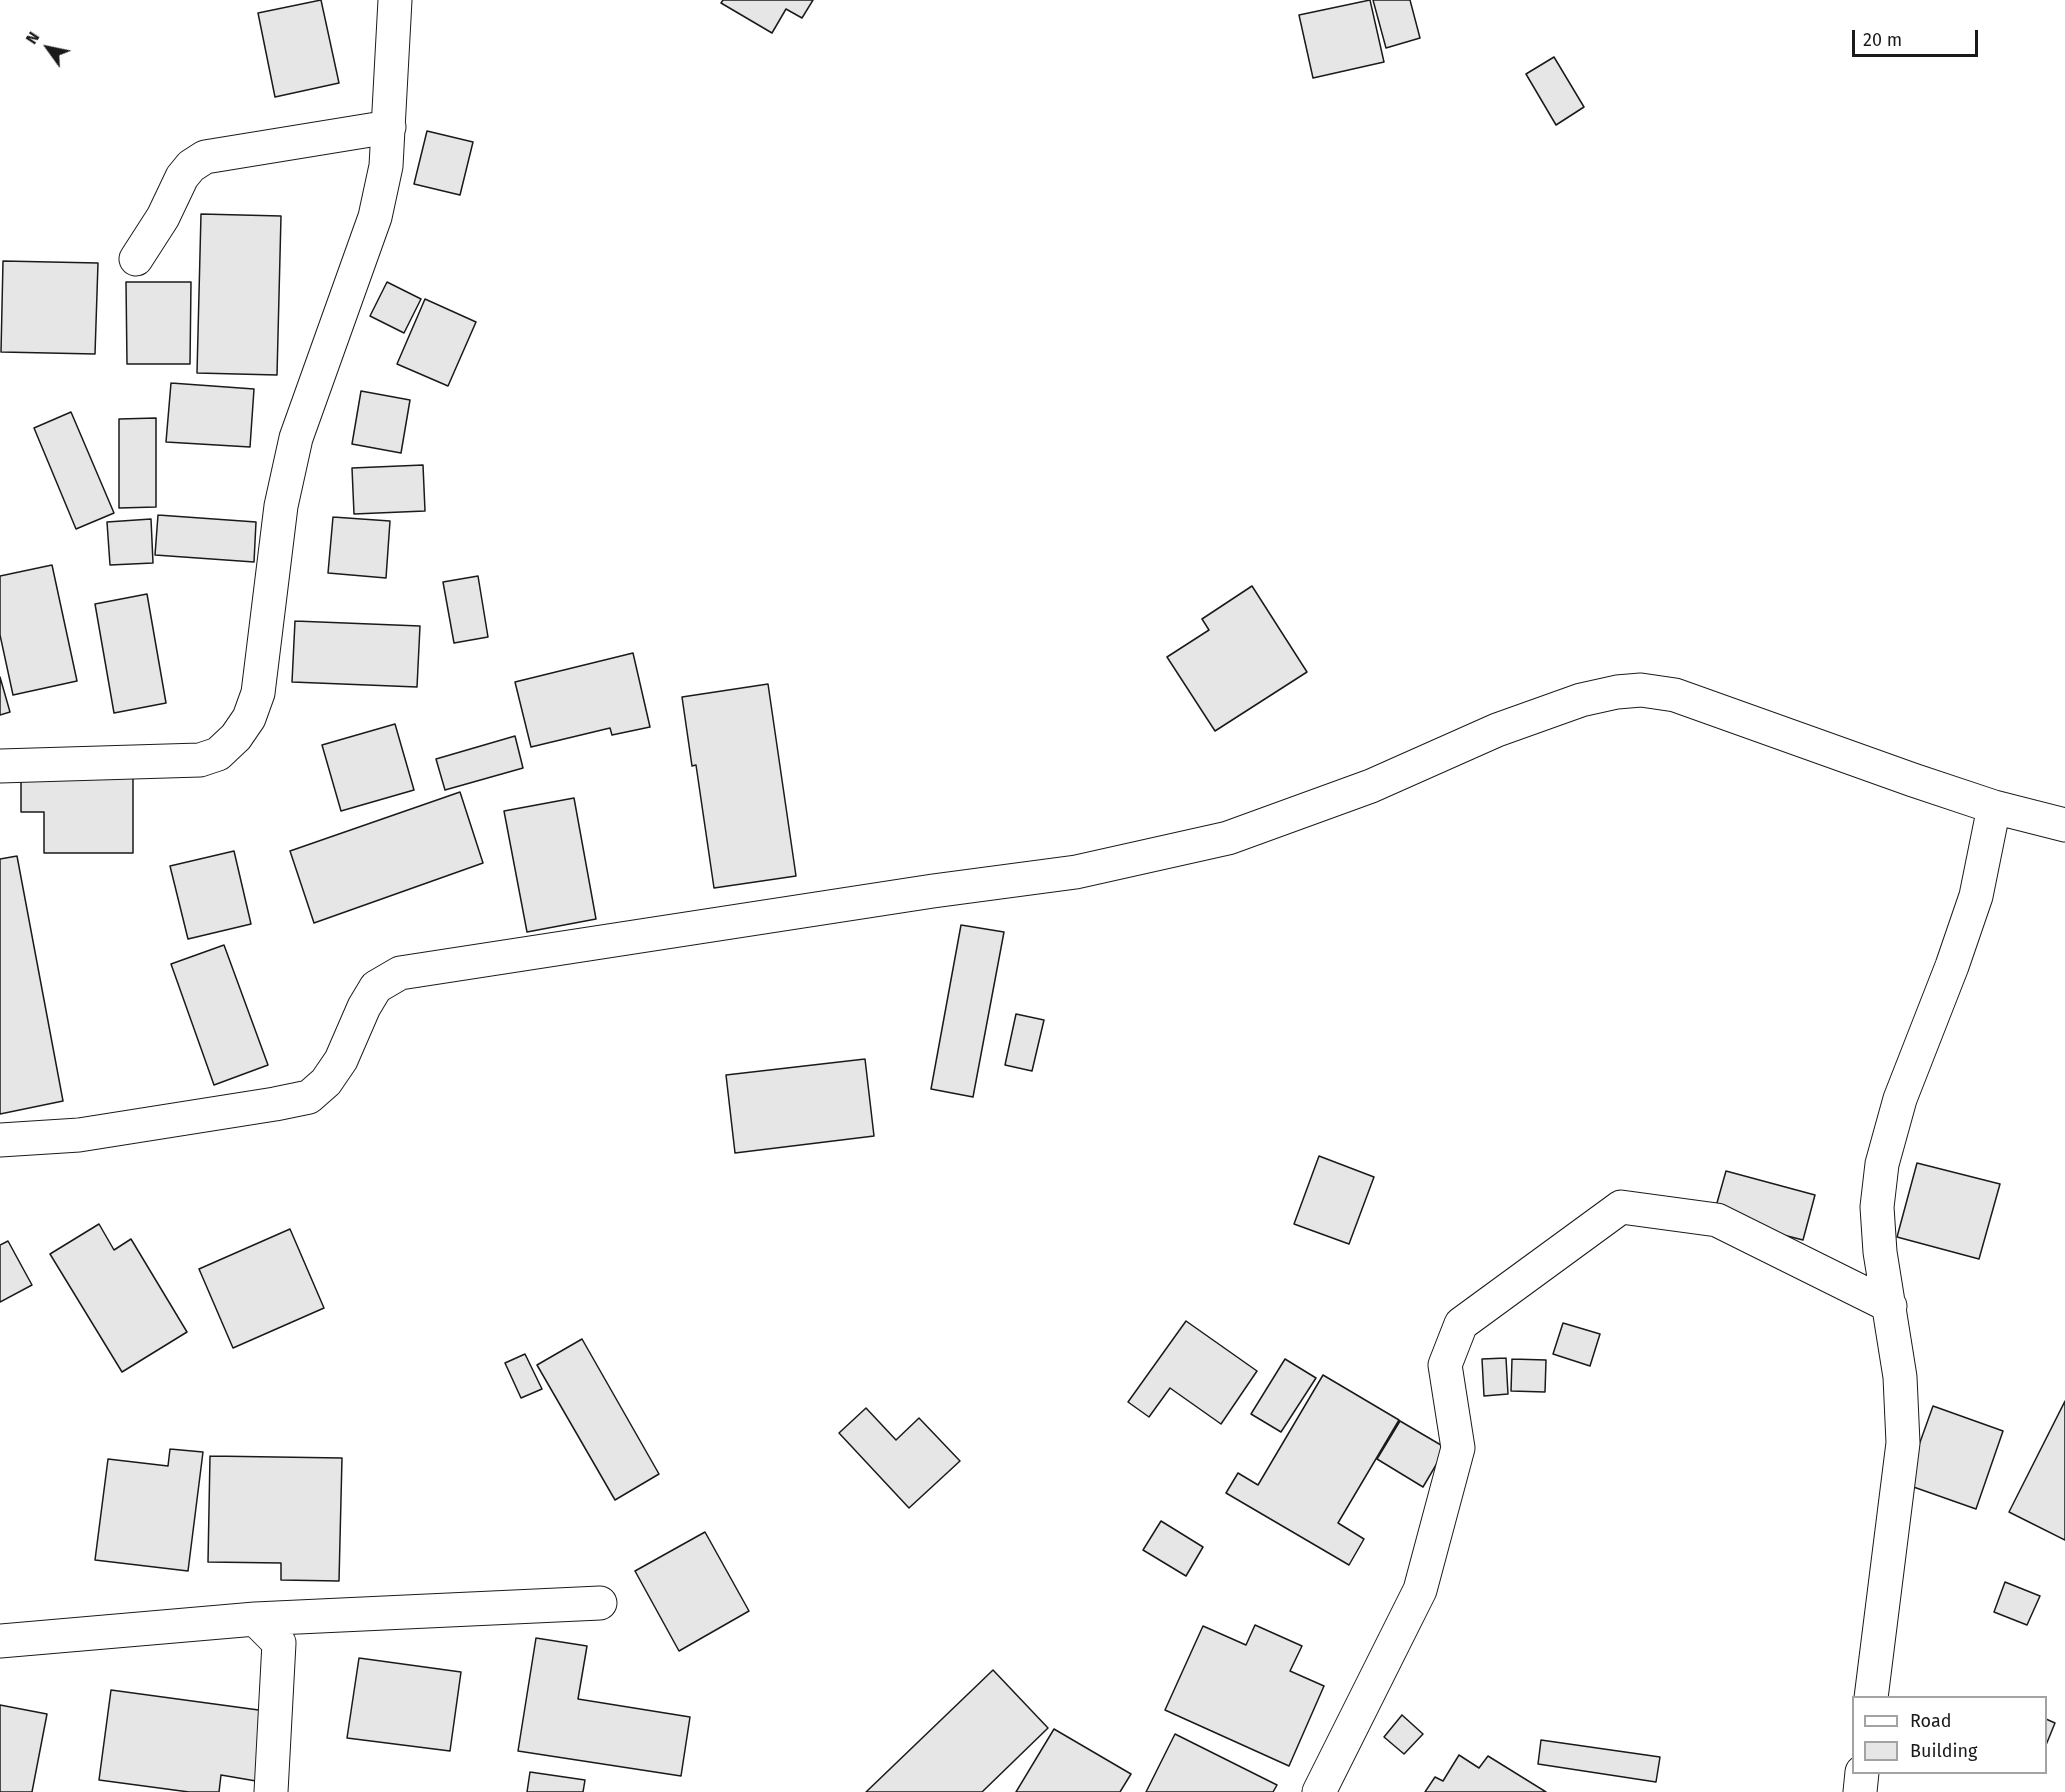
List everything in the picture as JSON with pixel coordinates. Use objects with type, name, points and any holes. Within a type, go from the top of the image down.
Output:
[{"type":"street","points":[[0,766],[200,760],[218,754],[236,737],[249,718],[258,693],[281,506],[296,438],[375,217],[386,166],[395,0]]},
{"type":"street","points":[[136,259],[163,217],[182,177],[191,166],[205,157],[388,127]]},
{"type":"street","points":[[0,1140],[79,1134],[309,1097],[326,1082],[341,1060],[364,1006],[376,987],[400,974],[933,891],[1076,872],[1228,838],[1371,786],[1497,730],[1581,700],[1617,692],[1641,690],[1675,695],[1994,807],[2065,825]]},
{"type":"street","points":[[1871,1696],[1903,1443],[1900,1377],[1880,1252],[1876,1207],[1882,1164],[1900,1099],[1952,966],[1976,896],[1994,807]]},
{"type":"street","points":[[1319,1792],[1420,1590],[1458,1448],[1445,1365],[1461,1324],[1621,1207],[1717,1220],[1890,1306]]},
{"type":"street","points":[[0,1641],[255,1618],[600,1603]]},
{"type":"street","points":[[255,1618],[279,1643],[271,1792]]},
{"type":"street","points":[[1860,1792],[1862,1774]]},
{"type":"building","points":[[321,0],[339,83],[275,97],[258,13]]},
{"type":"building","points":[[723,0],[813,0],[802,18],[786,9],[772,33],[721,3]]},
{"type":"building","points":[[1370,0],[1384,62],[1313,78],[1299,15]]},
{"type":"building","points":[[1373,0],[1410,0],[1420,38],[1386,48]]},
{"type":"building","points":[[1554,57],[1584,107],[1556,125],[1526,74]]},
{"type":"building","points":[[427,131],[473,142],[460,195],[414,184]]},
{"type":"building","points":[[201,214],[281,216],[277,375],[197,373]]},
{"type":"building","points":[[3,261],[98,263],[95,354],[1,352]]},
{"type":"building","points":[[126,282],[191,282],[190,364],[127,364]]},
{"type":"building","points":[[387,282],[421,299],[404,333],[370,316]]},
{"type":"building","points":[[425,299],[476,322],[448,386],[397,364]]},
{"type":"building","points":[[171,383],[254,389],[250,447],[166,442]]},
{"type":"building","points":[[361,391],[410,400],[401,453],[352,444]]},
{"type":"building","points":[[71,412],[114,513],[76,529],[34,428]]},
{"type":"building","points":[[156,418],[156,507],[119,508],[119,419]]},
{"type":"building","points":[[423,465],[425,511],[354,514],[352,468]]},
{"type":"building","points":[[158,515],[256,522],[254,562],[155,555]]},
{"type":"building","points":[[333,517],[390,521],[386,578],[328,573]]},
{"type":"building","points":[[151,519],[153,563],[110,565],[107,522]]},
{"type":"building","points":[[52,565],[77,681],[13,695],[0,635],[0,576]]},
{"type":"building","points":[[478,576],[488,637],[454,643],[443,582]]},
{"type":"building","points":[[1252,586],[1307,672],[1215,731],[1167,657],[1209,630],[1202,619]]},
{"type":"building","points":[[147,594],[166,703],[114,713],[95,604]]},
{"type":"building","points":[[295,621],[420,626],[417,687],[292,682]]},
{"type":"building","points":[[633,653],[650,727],[612,735],[610,728],[531,747],[515,682]]},
{"type":"building","points":[[0,677],[10,712],[0,715]]},
{"type":"building","points":[[768,684],[796,876],[714,888],[696,765],[692,766],[682,697]]},
{"type":"building","points":[[395,724],[414,790],[341,811],[322,745]]},
{"type":"building","points":[[515,736],[523,768],[445,790],[436,759]]},
{"type":"building","points":[[133,777],[133,853],[44,853],[44,812],[21,812],[21,778]]},
{"type":"building","points":[[460,792],[483,863],[314,923],[290,851]]},
{"type":"building","points":[[574,798],[596,919],[527,932],[504,811]]},
{"type":"building","points":[[234,851],[251,924],[188,939],[170,866]]},
{"type":"building","points":[[17,856],[63,1101],[0,1114],[0,859]]},
{"type":"building","points":[[961,925],[1004,932],[973,1097],[931,1089]]},
{"type":"building","points":[[224,945],[268,1065],[214,1085],[171,964]]},
{"type":"building","points":[[1016,1014],[1044,1020],[1032,1071],[1005,1065]]},
{"type":"building","points":[[865,1059],[874,1136],[735,1153],[726,1075]]},
{"type":"building","points":[[1319,1156],[1374,1177],[1349,1244],[1294,1224]]},
{"type":"building","points":[[1917,1163],[2000,1184],[1979,1259],[1897,1237]]},
{"type":"building","points":[[1726,1171],[1815,1195],[1803,1240],[1713,1217]]},
{"type":"building","points":[[99,1224],[114,1250],[131,1239],[187,1332],[122,1372],[50,1254]]},
{"type":"building","points":[[290,1229],[324,1308],[233,1348],[199,1269]]},
{"type":"building","points":[[8,1241],[32,1285],[0,1302],[0,1245]]},
{"type":"building","points":[[1186,1321],[1257,1371],[1221,1424],[1170,1388],[1149,1417],[1128,1402]]},
{"type":"building","points":[[1563,1323],[1600,1334],[1590,1366],[1553,1354]]},
{"type":"building","points":[[582,1339],[659,1474],[615,1500],[537,1365]]},
{"type":"building","points":[[525,1354],[542,1389],[521,1398],[505,1363]]},
{"type":"building","points":[[1506,1358],[1508,1394],[1484,1396],[1482,1359]]},
{"type":"building","points":[[1285,1359],[1316,1378],[1281,1432],[1251,1414]]},
{"type":"building","points":[[1512,1359],[1546,1360],[1545,1392],[1511,1391]]},
{"type":"building","points":[[1323,1375],[1399,1420],[1338,1523],[1364,1539],[1349,1565],[1226,1493],[1238,1473],[1258,1485]]},
{"type":"building","points":[[2065,1401],[2065,1540],[2009,1512]]},
{"type":"building","points":[[1933,1406],[2003,1431],[1976,1509],[1905,1484]]},
{"type":"building","points":[[866,1408],[896,1440],[919,1418],[960,1461],[909,1508],[839,1433]]},
{"type":"building","points":[[1400,1421],[1446,1448],[1423,1487],[1377,1459]]},
{"type":"building","points":[[170,1449],[203,1452],[188,1571],[95,1560],[108,1459],[168,1466]]},
{"type":"building","points":[[210,1456],[342,1458],[339,1581],[281,1580],[281,1563],[208,1562]]},
{"type":"building","points":[[1161,1521],[1203,1547],[1186,1576],[1143,1550]]},
{"type":"building","points":[[705,1532],[749,1611],[679,1651],[635,1571]]},
{"type":"building","points":[[2005,1582],[2040,1596],[2027,1625],[1994,1612]]},
{"type":"building","points":[[1255,1625],[1302,1646],[1290,1671],[1324,1686],[1289,1766],[1165,1710],[1203,1626],[1246,1645]]},
{"type":"building","points":[[536,1638],[587,1646],[578,1699],[690,1717],[681,1776],[518,1751]]},
{"type":"building","points":[[359,1658],[461,1672],[450,1751],[347,1738]]},
{"type":"building","points":[[993,1670],[1048,1728],[982,1792],[866,1792]]},
{"type":"building","points":[[111,1690],[266,1711],[256,1781],[221,1775],[219,1792],[189,1792],[99,1780]]},
{"type":"building","points":[[0,1705],[47,1714],[32,1792],[0,1792]]},
{"type":"building","points":[[1402,1715],[1423,1734],[1404,1754],[1384,1737]]},
{"type":"building","points":[[2047,1719],[2055,1723],[2047,1743]]},
{"type":"building","points":[[1054,1729],[1131,1774],[1120,1792],[1016,1792]]},
{"type":"building","points":[[1175,1734],[1277,1785],[1273,1792],[1146,1792]]},
{"type":"building","points":[[1541,1740],[1660,1757],[1656,1782],[1538,1764]]},
{"type":"building","points":[[1459,1755],[1479,1768],[1488,1756],[1546,1792],[1425,1792],[1435,1777],[1443,1781]]},
{"type":"building","points":[[530,1772],[585,1780],[583,1792],[527,1792]]}]
